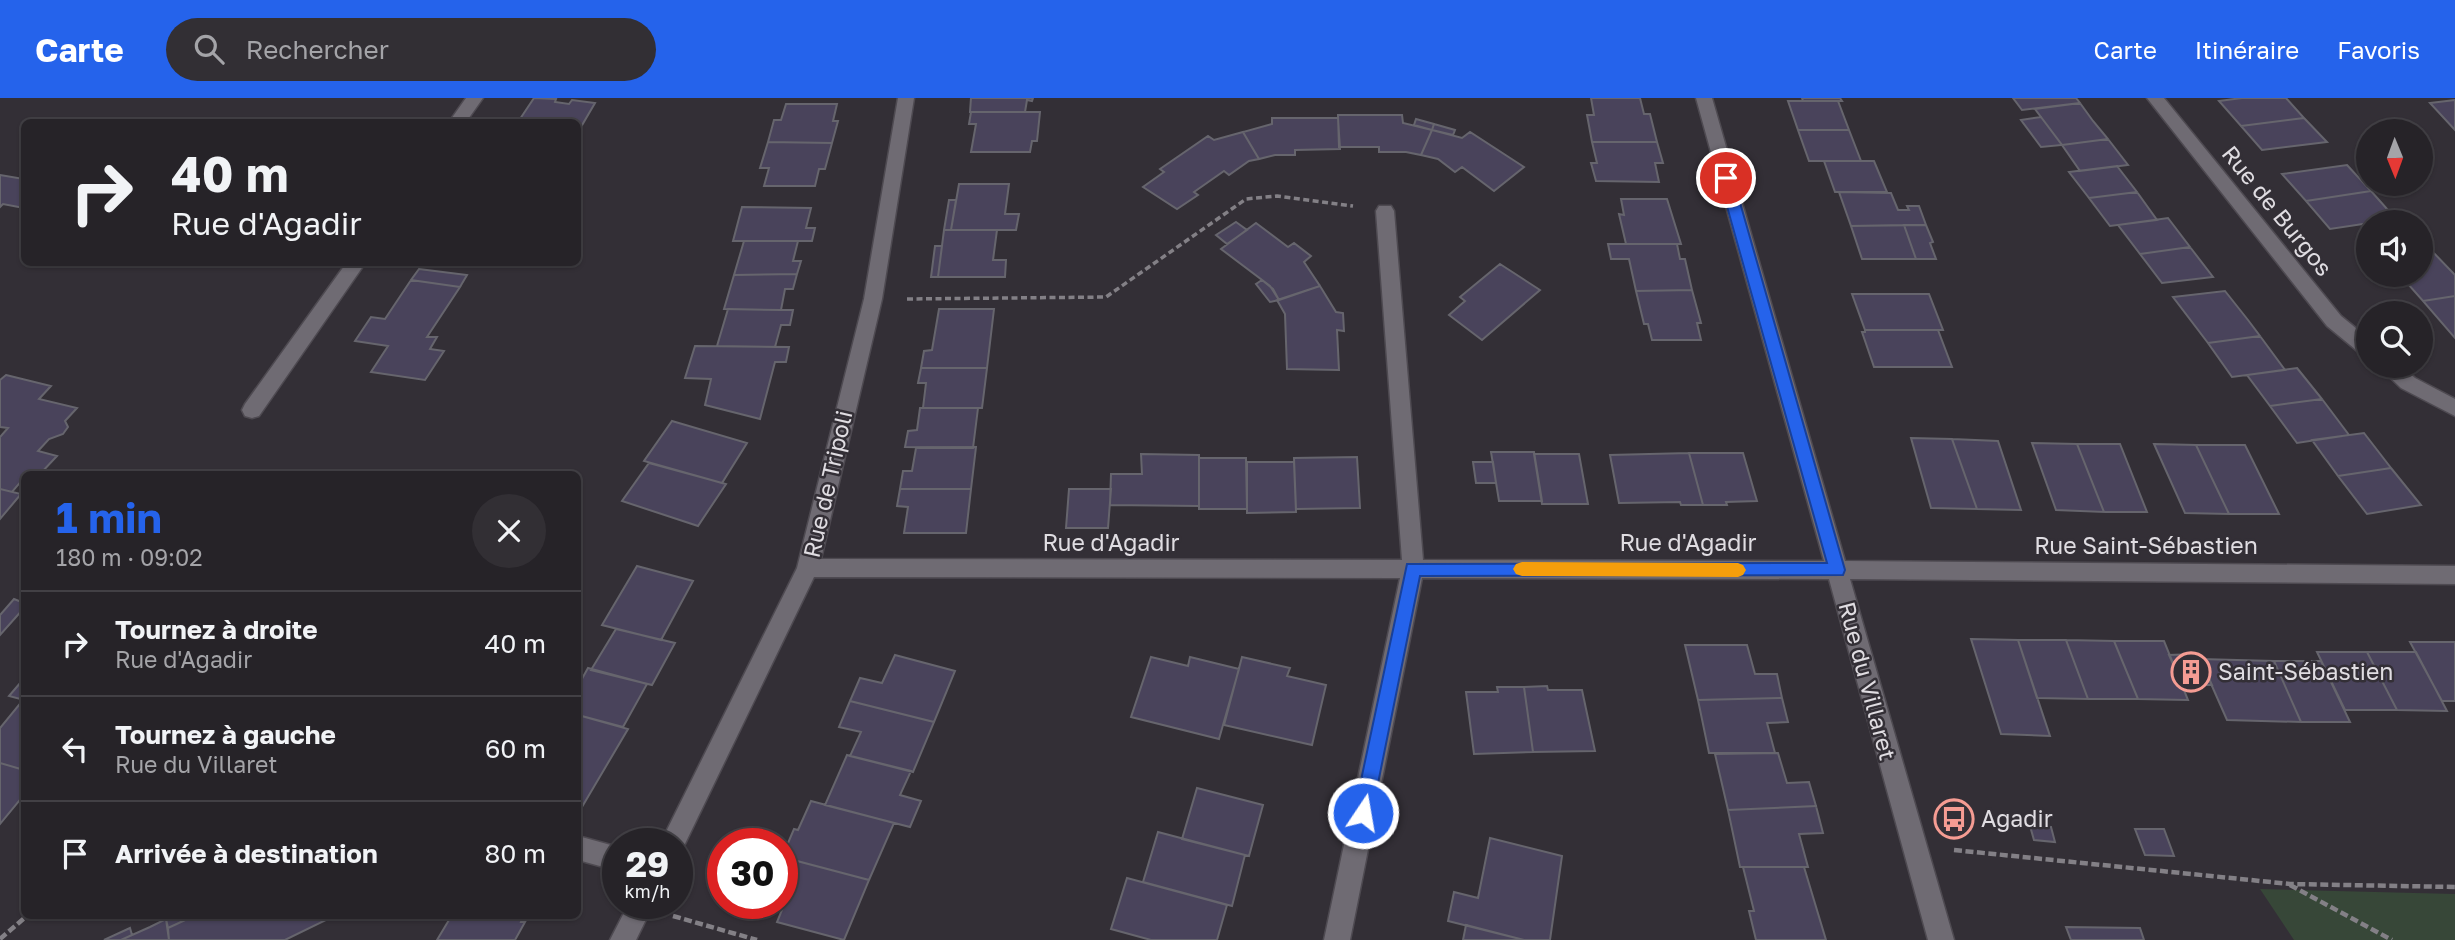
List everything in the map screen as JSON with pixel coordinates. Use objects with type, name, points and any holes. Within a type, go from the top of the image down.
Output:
[{"type":"street","points":[[459,119],[474,98]]},
{"type":"street","name":"Rue de Tripoli","points":[[680,828],[808,569],[873,299],[906,98]]},
{"type":"street","name":"Rue du Villaret","points":[[1704,98],[1912,846],[1941,940]]},
{"type":"street","name":"Rue de Burgos","points":[[2155,98],[2334,321],[2356,339]]},
{"type":"street","points":[[1337,940],[1413,569],[1385,211]]},
{"type":"street","points":[[252,410],[354,266]]},
{"type":"street","points":[[2402,378],[2455,408]]},
{"type":"street","name":"Rue d'Agadir","points":[[808,569],[1837,570]]},
{"type":"street","name":"Rue Saint-Sébastien","points":[[1837,570],[2455,575]]},
{"type":"street","points":[[581,849],[602,855]]},
{"type":"street","points":[[624,940],[634,919]]},
{"type":"path","points":[[873,299],[1105,297],[1246,199],[1278,196],[1385,211]]},
{"type":"path","points":[[1912,846],[2290,884],[2455,887]]},
{"type":"path","points":[[2290,884],[2392,940]]},
{"type":"path","points":[[0,939],[23,919]]},
{"type":"path","points":[[687,919],[757,940]]},
{"type":"green space","points":[[2260,889],[2455,894],[2455,940],[2294,940]]},
{"type":"building","points":[[534,98],[556,99],[555,102],[569,104],[572,100],[595,103],[581,127],[581,119],[520,119]]},
{"type":"building","points":[[971,98],[1033,98],[1032,101],[1027,100],[1025,112],[970,112]]},
{"type":"building","points":[[1591,98],[1640,98],[1644,114],[1650,114],[1657,142],[1592,142],[1587,115],[1594,115]]},
{"type":"building","points":[[1802,98],[1840,98],[1842,101],[1803,101]]},
{"type":"building","points":[[2013,98],[2076,98],[2080,103],[2022,110]]},
{"type":"building","points":[[2286,98],[2304,118],[2241,126],[2219,101]]},
{"type":"building","points":[[2455,100],[2455,130],[2430,103]]},
{"type":"building","points":[[1788,101],[1838,101],[1849,130],[1798,130]]},
{"type":"building","points":[[2080,103],[2108,139],[2062,145],[2035,109]]},
{"type":"building","points":[[786,104],[837,104],[833,121],[838,121],[832,143],[768,142],[774,120],[781,120]]},
{"type":"building","points":[[971,112],[1040,112],[1037,141],[1032,141],[1030,152],[971,152],[976,124],[969,124]]},
{"type":"building","points":[[1338,115],[1402,115],[1403,123],[1432,130],[1421,155],[1379,152],[1379,147],[1339,147]]},
{"type":"building","points":[[2041,117],[2062,145],[2041,147],[2021,120]]},
{"type":"building","points":[[1272,118],[1338,118],[1340,149],[1295,150],[1295,155],[1275,155],[1259,159],[1243,132],[1272,124]]},
{"type":"building","points":[[2304,118],[2327,142],[2262,150],[2241,126]]},
{"type":"building","points":[[1416,119],[1434,124],[1432,130],[1414,125]]},
{"type":"building","points":[[1434,124],[1455,130],[1453,135],[1432,130]]},
{"type":"building","points":[[1432,130],[1462,138],[1470,132],[1524,167],[1494,191],[1462,167],[1455,172],[1438,159],[1421,155]]},
{"type":"building","points":[[1798,130],[1849,130],[1861,161],[1809,161]]},
{"type":"building","points":[[1243,132],[1259,159],[1249,161],[1229,175],[1224,171],[1194,192],[1198,195],[1177,209],[1143,187],[1164,172],[1160,169],[1208,136],[1214,140]]},
{"type":"building","points":[[2108,139],[2128,165],[2080,171],[2062,145]]},
{"type":"building","points":[[768,142],[832,143],[825,169],[819,169],[815,186],[764,186],[769,168],[760,168]]},
{"type":"building","points":[[1592,142],[1657,142],[1663,163],[1655,163],[1659,182],[1596,181],[1591,163],[1597,163]]},
{"type":"building","points":[[1824,161],[1874,161],[1887,192],[1835,192]]},
{"type":"building","points":[[2347,165],[2356,175],[2356,193],[2306,201],[2282,174]]},
{"type":"building","points":[[2117,166],[2137,192],[2089,198],[2069,172]]},
{"type":"building","points":[[0,175],[21,178],[21,207],[3,204],[0,207]]},
{"type":"building","points":[[959,184],[1009,184],[1005,214],[1019,214],[1016,230],[951,230]]},
{"type":"building","points":[[1839,192],[1891,193],[1898,210],[1909,210],[1907,206],[1919,206],[1926,225],[1851,226]]},
{"type":"building","points":[[2137,192],[2157,220],[2110,226],[2089,198]]},
{"type":"building","points":[[2356,193],[2356,196],[2375,196],[2388,210],[2356,210],[2356,225],[2330,229],[2306,201]]},
{"type":"building","points":[[1621,199],[1667,199],[1681,244],[1626,244],[1619,214],[1624,215]]},
{"type":"building","points":[[949,200],[956,200],[951,230],[944,230]]},
{"type":"building","points":[[742,207],[811,208],[806,228],[815,228],[812,241],[733,241]]},
{"type":"building","points":[[2168,218],[2190,247],[2140,254],[2118,225]]},
{"type":"building","points":[[1236,222],[1247,230],[1227,244],[1216,235]]},
{"type":"building","points":[[1256,223],[1288,247],[1294,243],[1311,256],[1304,262],[1320,286],[1279,300],[1270,286],[1221,249]]},
{"type":"building","points":[[1904,225],[1926,225],[1936,259],[1916,259]]},
{"type":"building","points":[[1904,225],[1916,259],[1862,259],[1851,226]]},
{"type":"building","points":[[944,230],[997,230],[993,260],[1006,260],[1005,277],[938,277]]},
{"type":"building","points":[[744,241],[798,241],[793,261],[801,261],[797,274],[734,275]]},
{"type":"building","points":[[1608,244],[1677,244],[1680,259],[1685,259],[1692,290],[1636,291],[1629,259],[1611,259]]},
{"type":"building","points":[[935,246],[942,246],[938,277],[931,277]]},
{"type":"building","points":[[2190,247],[2213,277],[2162,283],[2140,254]]},
{"type":"building","points":[[2433,252],[2455,275],[2455,296],[2423,301],[2411,287],[2433,287]]},
{"type":"building","points":[[1500,264],[1540,290],[1482,340],[1449,315],[1465,301],[1460,297]]},
{"type":"building","points":[[419,269],[467,275],[460,287],[411,280]]},
{"type":"building","points":[[797,274],[793,289],[785,289],[781,310],[724,309],[734,275]]},
{"type":"building","points":[[411,280],[460,287],[427,337],[437,337],[430,349],[444,351],[425,380],[371,372],[388,346],[355,341],[371,317],[385,319]]},
{"type":"building","points":[[1262,280],[1273,289],[1279,300],[1270,302],[1256,284]]},
{"type":"building","points":[[1320,286],[1336,312],[1343,313],[1344,331],[1337,330],[1339,370],[1287,369],[1285,314],[1277,300]]},
{"type":"building","points":[[1692,290],[1701,323],[1697,323],[1701,340],[1652,340],[1648,324],[1644,324],[1636,291]]},
{"type":"building","points":[[2225,291],[2260,336],[2208,343],[2173,297]]},
{"type":"building","points":[[1852,294],[1929,294],[1943,330],[1865,330]]},
{"type":"building","points":[[2455,296],[2455,338],[2433,313],[2433,301],[2423,301]]},
{"type":"building","points":[[728,309],[793,310],[790,325],[781,325],[775,347],[717,346]]},
{"type":"building","points":[[939,309],[994,309],[987,368],[921,368],[924,351],[932,350]]},
{"type":"building","points":[[1938,330],[1952,367],[1874,367],[1862,332]]},
{"type":"building","points":[[2260,336],[2285,370],[2232,377],[2208,343]]},
{"type":"building","points":[[695,346],[789,347],[786,362],[775,362],[760,419],[705,405],[711,379],[685,378]]},
{"type":"building","points":[[921,368],[987,368],[982,408],[923,408],[926,383],[918,383]]},
{"type":"building","points":[[2297,368],[2322,399],[2270,406],[2247,375]]},
{"type":"building","points":[[6,375],[51,386],[39,399],[77,408],[65,421],[68,427],[63,434],[49,439],[38,451],[57,456],[43,471],[21,471],[21,482],[12,492],[0,489],[0,437],[8,428],[0,427],[0,380]]},
{"type":"building","points":[[2322,399],[2349,435],[2297,443],[2270,406]]},
{"type":"building","points":[[920,408],[978,408],[973,448],[905,447],[908,431],[917,430]]},
{"type":"building","points":[[672,421],[747,443],[722,483],[644,461]]},
{"type":"building","points":[[2364,433],[2391,468],[2338,476],[2312,440]]},
{"type":"building","points":[[1911,438],[1952,439],[1977,509],[1931,508]]},
{"type":"building","points":[[1952,439],[1998,441],[2021,510],[1977,509]]},
{"type":"building","points":[[2032,443],[2077,444],[2104,512],[2056,510]]},
{"type":"building","points":[[2077,444],[2120,444],[2147,512],[2104,512]]},
{"type":"building","points":[[2154,444],[2196,445],[2229,514],[2185,513]]},
{"type":"building","points":[[2196,445],[2245,445],[2279,514],[2229,514]]},
{"type":"building","points":[[976,447],[971,489],[900,489],[903,471],[912,471],[916,448]]},
{"type":"building","points":[[1491,452],[1534,452],[1542,501],[1499,501]]},
{"type":"building","points":[[1689,453],[1743,453],[1757,501],[1703,505]]},
{"type":"building","points":[[1689,453],[1703,505],[1681,505],[1680,502],[1619,503],[1610,455]]},
{"type":"building","points":[[1141,454],[1199,455],[1199,506],[1110,505],[1111,474],[1142,474]]},
{"type":"building","points":[[1534,454],[1579,454],[1588,504],[1542,504]]},
{"type":"building","points":[[1357,457],[1360,508],[1296,509],[1294,458]]},
{"type":"building","points":[[1199,458],[1246,458],[1247,509],[1199,509]]},
{"type":"building","points":[[1247,462],[1294,462],[1296,512],[1247,513]]},
{"type":"building","points":[[1473,462],[1493,462],[1496,483],[1476,483]]},
{"type":"building","points":[[649,463],[726,484],[698,526],[622,501]]},
{"type":"building","points":[[2391,468],[2421,505],[2367,514],[2338,476]]},
{"type":"building","points":[[0,489],[21,494],[0,519]]},
{"type":"building","points":[[900,489],[971,489],[966,533],[904,533],[908,507],[897,506]]},
{"type":"building","points":[[1069,489],[1111,489],[1108,528],[1066,528]]},
{"type":"building","points":[[637,566],[693,581],[661,640],[602,625]]},
{"type":"building","points":[[14,599],[21,602],[21,611],[0,635],[0,615]]},
{"type":"building","points":[[616,629],[675,643],[652,685],[591,670]]},
{"type":"building","points":[[1971,639],[2018,640],[2050,736],[2001,734]]},
{"type":"building","points":[[2018,640],[2066,640],[2088,699],[2037,698]]},
{"type":"building","points":[[2066,640],[2114,641],[2138,699],[2088,699]]},
{"type":"building","points":[[2114,641],[2164,641],[2188,700],[2138,699]]},
{"type":"building","points":[[2410,642],[2455,642],[2455,701],[2442,701]]},
{"type":"building","points":[[1685,645],[1747,645],[1755,674],[1777,674],[1782,698],[1698,700]]},
{"type":"building","points":[[2317,652],[2367,652],[2397,710],[2345,710]]},
{"type":"building","points":[[2367,652],[2416,652],[2447,711],[2397,710]]},
{"type":"building","name":"Saint-Sébastien","points":[[2198,654],[2212,685],[2182,685],[2169,655]]},
{"type":"building","points":[[895,655],[955,671],[934,722],[850,701],[860,678],[882,683]]},
{"type":"building","points":[[1151,657],[1188,666],[1190,657],[1239,669],[1219,739],[1131,717]]},
{"type":"building","points":[[1242,657],[1290,668],[1287,676],[1326,685],[1312,745],[1224,725]]},
{"type":"building","points":[[2200,659],[2274,661],[2301,722],[2227,720]]},
{"type":"building","points":[[2274,661],[2321,661],[2350,722],[2301,722]]},
{"type":"building","points":[[588,668],[647,684],[623,727],[581,716],[581,681]]},
{"type":"building","points":[[21,682],[21,699],[9,696]]},
{"type":"building","points":[[1547,686],[1548,690],[1582,690],[1595,751],[1533,752],[1524,687]]},
{"type":"building","points":[[1497,687],[1524,687],[1533,752],[1474,754],[1466,692],[1498,692]]},
{"type":"building","points":[[1782,698],[1788,722],[1767,723],[1775,753],[1709,753],[1698,700]]},
{"type":"building","points":[[850,701],[934,722],[913,772],[850,756],[861,732],[839,727]]},
{"type":"building","points":[[21,702],[21,769],[0,763],[0,728]]},
{"type":"building","points":[[581,716],[628,729],[581,806]]},
{"type":"building","points":[[1778,753],[1787,783],[1809,782],[1816,806],[1728,810],[1715,754]]},
{"type":"building","points":[[847,755],[911,771],[900,795],[921,801],[910,827],[825,805]]},
{"type":"building","points":[[0,763],[21,769],[21,799],[0,824]]},
{"type":"building","points":[[1197,788],[1263,805],[1249,856],[1182,839]]},
{"type":"building","points":[[811,801],[894,823],[869,880],[798,861],[798,830]]},
{"type":"building","points":[[1816,806],[1823,833],[1799,834],[1808,867],[1740,867],[1728,810]]},
{"type":"building","points":[[2030,826],[2051,827],[2055,842],[2034,840]]},
{"type":"building","points":[[2135,829],[2164,829],[2174,856],[2145,855]]},
{"type":"building","points":[[1158,832],[1245,855],[1232,906],[1143,882]]},
{"type":"building","points":[[1490,838],[1562,856],[1550,940],[1524,940],[1448,921],[1454,892],[1478,898]]},
{"type":"building","points":[[798,861],[869,880],[844,940],[777,922],[778,919],[798,919]]},
{"type":"building","points":[[1743,867],[1804,867],[1826,940],[1756,940],[1749,911],[1754,911]]},
{"type":"building","points":[[1127,878],[1227,905],[1217,940],[1151,940],[1111,929]]},
{"type":"building","points":[[166,919],[187,919],[168,928]]},
{"type":"building","points":[[166,919],[169,940],[121,940],[150,927]]},
{"type":"building","points":[[187,919],[326,920],[285,940],[169,940],[168,928]]},
{"type":"building","points":[[450,919],[522,919],[521,922],[525,922],[515,940],[437,940]]},
{"type":"building","points":[[1466,925],[1524,940],[1463,940]]},
{"type":"building","points":[[2066,927],[2140,928],[2144,940],[2071,940]]},
{"type":"building","points":[[130,928],[132,935],[121,940],[104,940]]},
{"type":"slow traffic","points":[[1522,569],[1738,570]]},
{"type":"place","name":"Saint-Sébastien","points":[[2191,672]]},
{"type":"place","name":"Agadir","points":[[1954,819]]},
{"type":"route","points":[[1363,813],[1413,569],[1837,570],[1726,178]]}]
